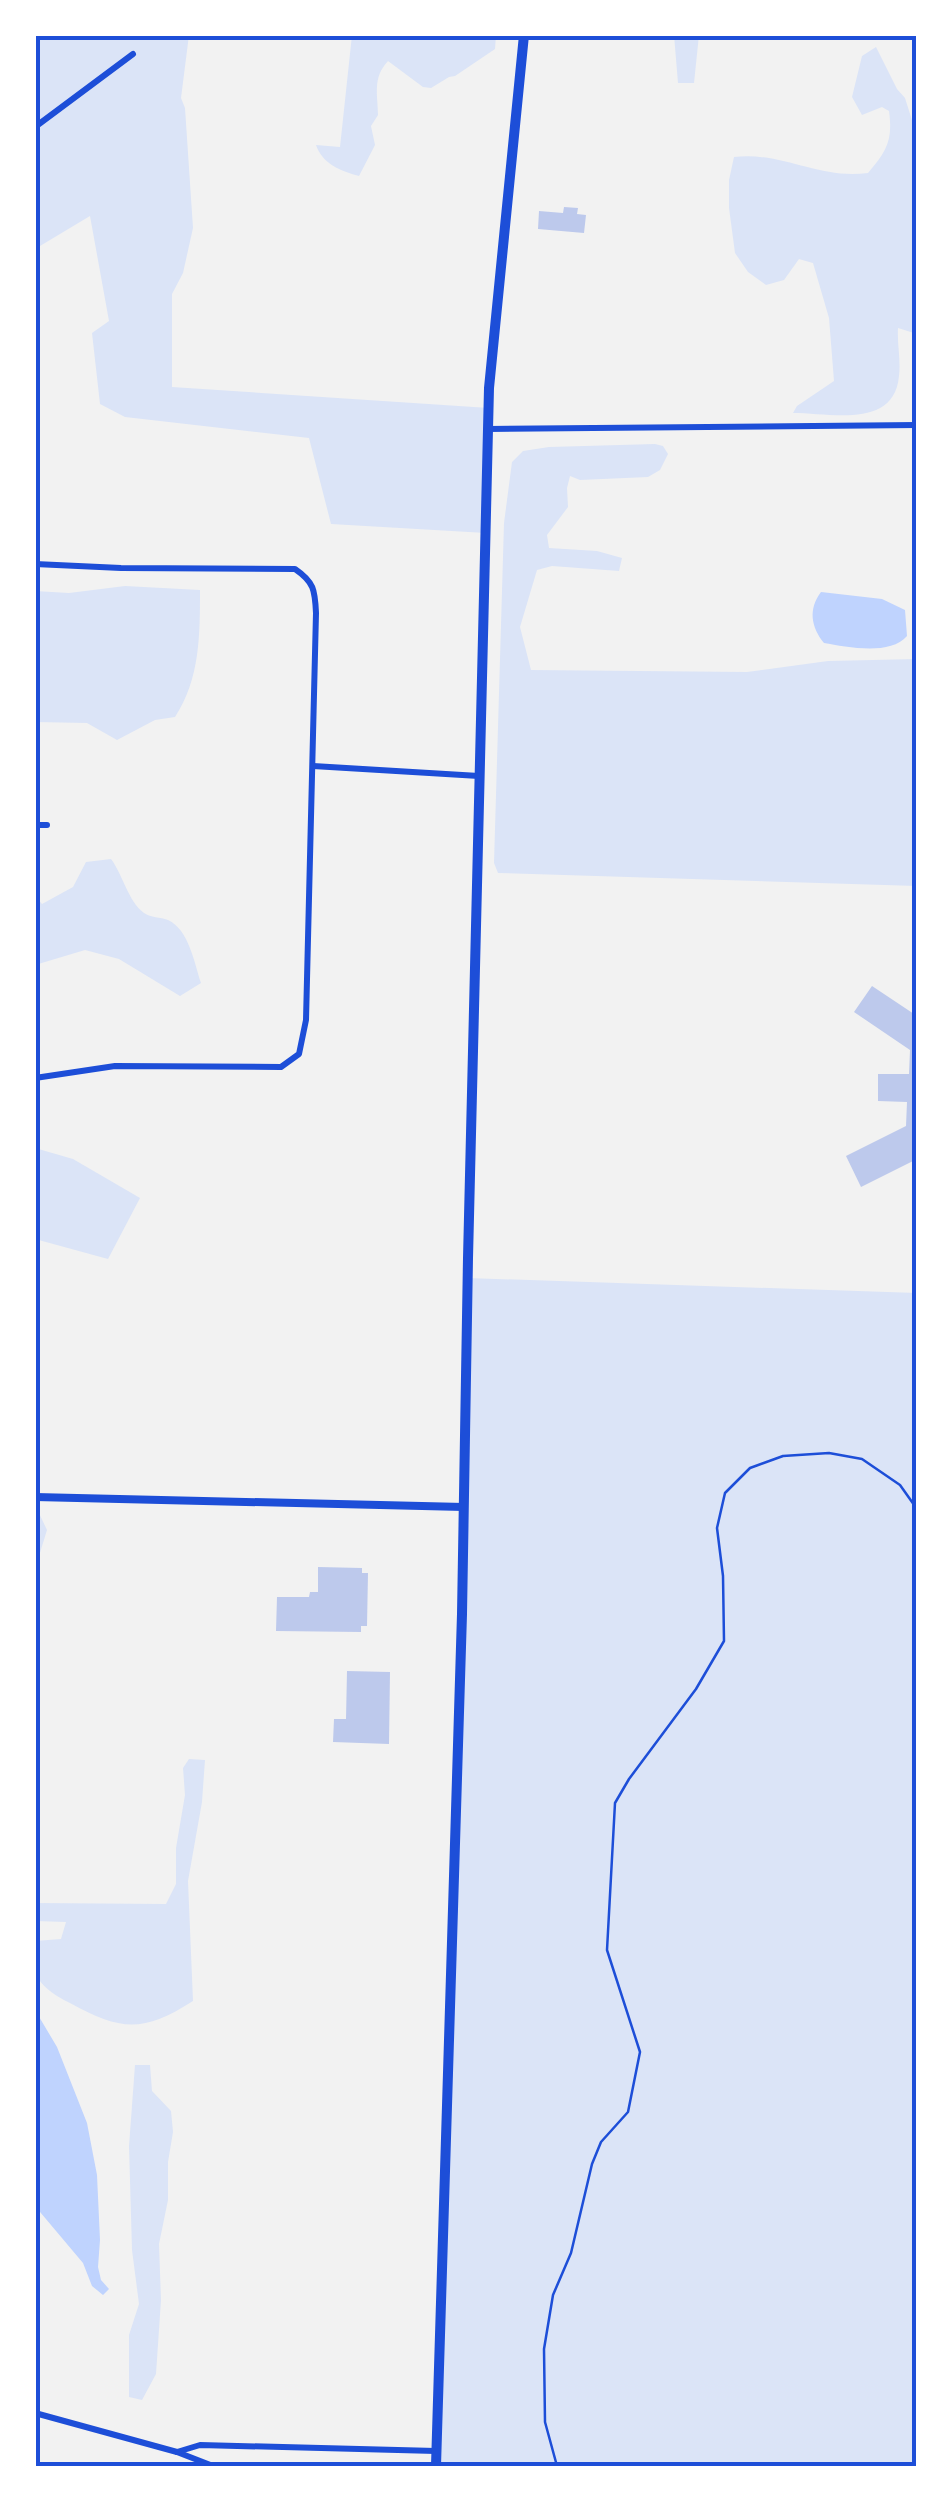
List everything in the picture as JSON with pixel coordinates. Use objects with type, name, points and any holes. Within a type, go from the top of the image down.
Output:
[{"type":"main road","points":[[436,2466],[464,1507],[488,429],[524,35]]},
{"type":"street","points":[[35,127],[133,54]]},
{"type":"street","points":[[488,429],[917,425]]},
{"type":"street","points":[[35,564],[295,569],[312,580],[316,590],[308,974],[304,1044],[299,1054],[281,1067],[114,1066],[35,1078]]},
{"type":"street","points":[[314,766],[480,776]]},
{"type":"street","points":[[35,824],[47,824]]},
{"type":"street","points":[[35,1497],[464,1507]]},
{"type":"street","points":[[35,2413],[214,2466]]},
{"type":"street","points":[[176,2452],[200,2445],[436,2451]]},
{"type":"path","points":[[557,2466],[545,2422],[544,2350],[554,2295],[570,2253],[592,2164],[601,2142],[628,2112],[640,2052],[607,1950],[616,1803],[629,1779],[696,1689],[724,1641],[723,1576],[717,1528],[725,1493],[750,1468],[783,1456],[829,1453],[862,1460],[900,1485],[917,1509]]},
{"type":"shaded area","points":[[35,35],[189,35],[181,98],[185,108],[193,228],[183,273],[172,294],[172,387],[489,408],[486,533],[331,524],[309,438],[125,417],[100,404],[92,333],[109,321],[90,216],[35,249]]},
{"type":"shaded area","points":[[352,35],[496,35],[495,49],[431,88],[423,87],[388,61],[378,80],[378,115],[371,126],[375,145],[359,176],[333,165],[316,145],[340,147]]},
{"type":"shaded area","points":[[674,35],[699,35],[694,83],[678,83]]},
{"type":"shaded area","points":[[876,47],[905,98],[917,136],[917,334],[898,328],[899,376],[895,393],[886,404],[859,414],[793,413],[797,406],[834,381],[829,318],[813,263],[799,259],[784,280],[766,285],[748,272],[735,253],[729,208],[734,157],[768,158],[833,173],[868,173],[887,145],[889,111],[882,107],[862,115],[852,97],[862,56]]},
{"type":"shaded area","points":[[663,446],[668,454],[660,470],[648,477],[580,480],[570,476],[568,507],[547,535],[549,548],[597,551],[622,558],[619,571],[552,566],[537,570],[520,627],[531,670],[747,672],[828,661],[917,659],[917,886],[498,873],[494,863],[504,523],[512,462],[523,451],[549,447]]},
{"type":"shaded area","points":[[125,586],[200,590],[194,672],[175,717],[155,720],[117,740],[87,723],[35,722],[35,591],[69,593]]},
{"type":"shaded area","points":[[111,859],[138,908],[147,915],[168,920],[186,939],[201,983],[180,996],[119,959],[85,950],[35,965],[35,896],[42,904],[73,887],[86,862]]},
{"type":"shaded area","points":[[35,1148],[73,1159],[140,1198],[108,1259],[35,1239]]},
{"type":"shaded area","points":[[467,1278],[917,1293],[917,2466],[435,2466]]},
{"type":"shaded area","points":[[35,1511],[47,1530],[35,1569]]},
{"type":"shaded area","points":[[189,1759],[205,1760],[188,1881],[193,2001],[146,2023],[132,2025],[104,2019],[60,1998],[37,1977],[35,1941],[61,1939],[66,1922],[35,1921],[35,1903],[166,1904],[176,1884],[176,1848],[185,1795],[183,1768]]},
{"type":"shaded area","points":[[135,2065],[150,2065],[152,2091],[171,2111],[173,2132],[168,2200],[159,2244],[161,2300],[156,2374],[142,2400],[129,2397],[129,2335],[139,2304],[132,2250],[129,2146]]},
{"type":"water","points":[[821,592],[882,599],[905,610],[907,636],[879,648],[824,643],[813,618]]},
{"type":"water","points":[[35,2010],[57,2047],[87,2123],[97,2175],[98,2267],[101,2280],[109,2289],[103,2295],[92,2286],[83,2263],[35,2206]]},
{"type":"building","points":[[564,207],[578,208],[577,214],[586,215],[584,233],[538,229],[539,211],[563,213]]},
{"type":"building","points":[[872,986],[917,1016],[917,1159],[861,1187],[846,1156],[906,1126],[907,1102],[878,1101],[878,1074],[909,1074],[910,1050],[854,1012]]},
{"type":"building","points":[[318,1567],[362,1568],[362,1573],[368,1573],[367,1626],[361,1626],[361,1632],[276,1631],[277,1597],[309,1597],[310,1592],[318,1592]]},
{"type":"building","points":[[347,1671],[390,1672],[389,1744],[333,1742],[334,1719],[346,1719]]}]
